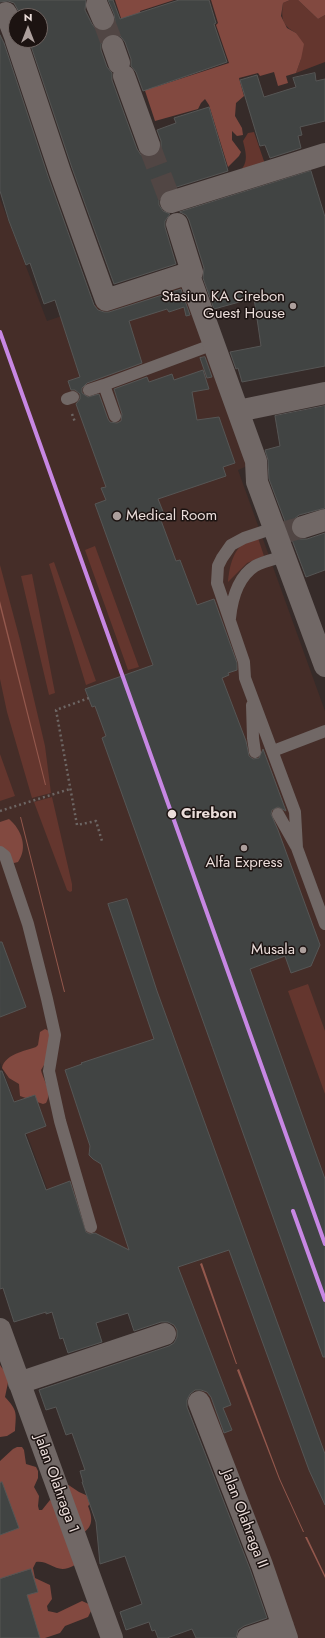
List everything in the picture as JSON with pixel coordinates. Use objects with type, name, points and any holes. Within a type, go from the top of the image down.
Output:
[{"type":"street","points":[[6,13],[8,18]]},
{"type":"street","points":[[19,48],[60,172],[106,300],[192,272]]},
{"type":"street","points":[[118,62],[149,144]]},
{"type":"street","points":[[325,154],[173,209],[192,272],[190,278],[256,461],[257,482],[285,530],[285,556],[325,666]]},
{"type":"street","points":[[238,411],[325,393]]},
{"type":"street","points":[[285,530],[325,520]]},
{"type":"street","name":"Jalan Olahraga 1","points":[[0,1329],[112,1638]]},
{"type":"street","points":[[19,1383],[165,1334]]},
{"type":"street","name":"Jalan Olahraga II","points":[[199,1402],[262,1565],[285,1632]]},
{"type":"street","points":[[248,1638],[285,1632]]},
{"type":"lane","points":[[89,390],[214,344]]},
{"type":"lane","points":[[104,385],[115,416]]},
{"type":"lane","points":[[285,530],[244,538],[232,545],[218,566],[217,583],[244,662],[245,678],[295,812],[297,848]]},
{"type":"lane","points":[[229,619],[234,597],[246,573],[258,565],[285,556]]},
{"type":"lane","points":[[252,696],[253,738],[255,752]]},
{"type":"lane","points":[[273,751],[325,732]]},
{"type":"lane","points":[[278,814],[297,848],[325,924]]},
{"type":"lane","points":[[0,852],[5,856],[28,924],[47,999],[55,1035],[48,1072],[60,1121],[91,1227]]},
{"type":"path","points":[[89,698],[56,710],[77,826],[96,821],[102,841]]},
{"type":"path","points":[[0,811],[70,789]]},
{"type":"shaded area","points":[[115,0],[174,0],[140,11],[151,44],[142,47],[155,87],[229,63],[216,25],[218,23],[211,0],[290,0],[283,3],[281,16],[287,28],[296,33],[304,44],[296,73],[286,76],[288,83],[278,86],[274,72],[260,76],[258,73],[239,78],[244,96],[236,103],[235,116],[242,128],[243,135],[237,136],[232,131],[232,140],[241,152],[228,167],[209,105],[205,99],[198,109],[155,121]]},
{"type":"shaded area","points":[[290,0],[298,0],[318,19],[325,15],[325,62],[296,73],[301,59],[296,33],[285,24],[282,13],[283,3]]},
{"type":"shaded area","points":[[298,0],[325,0],[325,15],[318,19]]},
{"type":"shaded area","points":[[254,132],[266,167],[239,172],[244,165],[246,158],[243,141],[248,133]]},
{"type":"shaded area","points":[[0,199],[47,321],[118,297],[180,280],[247,466],[238,470],[325,711],[325,1638],[294,1638],[213,1417],[153,1279],[65,1237],[0,1062]]},
{"type":"shaded area","points":[[258,538],[264,556],[247,563],[228,582],[230,567],[239,547],[248,541]]},
{"type":"shaded area","points":[[95,546],[139,667],[128,670],[85,550]]},
{"type":"shaded area","points":[[54,562],[96,681],[86,685],[49,564]]},
{"type":"shaded area","points":[[0,565],[20,640],[45,746],[51,793],[32,798],[7,712],[0,679]]},
{"type":"shaded area","points":[[32,574],[55,693],[49,695],[21,576]]},
{"type":"shaded area","points":[[0,601],[46,785],[0,607]]},
{"type":"shaded area","points":[[0,754],[15,796],[0,801]]},
{"type":"shaded area","points":[[52,797],[72,884],[72,891],[70,892],[67,890],[34,802]]},
{"type":"shaded area","points":[[21,817],[65,992],[64,992]]},
{"type":"shaded area","points":[[9,819],[17,828],[23,845],[21,857],[18,862],[14,863],[0,859],[0,822]]},
{"type":"shaded area","points":[[308,984],[325,1031],[325,1094],[288,991]]},
{"type":"shaded area","points":[[45,1029],[51,1032],[47,1060],[41,1070],[48,1090],[48,1099],[46,1103],[43,1104],[20,1096],[19,1084],[9,1078],[2,1068],[7,1059],[11,1056],[36,1047],[38,1045],[40,1032]]},
{"type":"shaded area","points":[[202,1263],[237,1364],[200,1264]]},
{"type":"shaded area","points":[[0,1365],[10,1373],[5,1397],[14,1409],[16,1416],[15,1431],[7,1436],[0,1437]]},
{"type":"shaded area","points":[[239,1369],[280,1479],[304,1532],[279,1479],[237,1370]]},
{"type":"shaded area","points":[[17,1447],[22,1447],[24,1450],[26,1464],[36,1467],[38,1471],[38,1478],[34,1487],[39,1496],[39,1510],[42,1510],[50,1500],[61,1506],[67,1484],[88,1496],[91,1503],[88,1506],[91,1516],[91,1524],[87,1530],[79,1536],[75,1565],[63,1569],[46,1563],[36,1562],[33,1568],[35,1578],[50,1585],[52,1599],[47,1606],[48,1611],[57,1613],[82,1601],[91,1605],[92,1609],[88,1617],[65,1626],[60,1633],[45,1638],[0,1638],[0,1461]]},
{"type":"shaded area","points":[[305,1537],[307,1537],[325,1575],[325,1578]]},
{"type":"building","points":[[0,0],[86,0],[85,10],[92,24],[96,29],[108,31],[113,27],[115,21],[114,14],[108,0],[113,0],[120,19],[179,0],[209,0],[216,23],[214,24],[227,62],[143,91],[136,72],[131,66],[131,59],[125,42],[121,37],[116,34],[109,34],[104,38],[101,44],[101,50],[107,67],[112,73],[112,80],[137,149],[141,155],[153,157],[159,153],[161,141],[157,130],[176,123],[174,118],[209,107],[228,171],[167,190],[162,194],[159,200],[159,205],[163,211],[170,214],[165,221],[165,227],[176,264],[114,284],[72,168],[32,48],[48,48],[48,8],[17,8],[14,3],[8,1],[0,2]]},
{"type":"building","points":[[0,35],[94,305],[98,310],[109,312],[181,289],[190,315],[186,316],[184,307],[169,312],[167,309],[129,321],[142,363],[87,383],[82,388],[82,393],[88,397],[99,394],[108,419],[110,422],[117,423],[121,421],[122,414],[114,389],[147,377],[149,382],[172,374],[174,380],[203,370],[209,389],[192,392],[197,420],[219,417],[235,463],[223,467],[226,476],[158,499],[164,514],[159,515],[176,561],[180,560],[197,605],[214,599],[237,663],[237,670],[228,673],[229,675],[222,678],[246,741],[249,756],[253,759],[259,758],[263,749],[286,811],[278,807],[272,810],[271,814],[320,945],[311,966],[291,973],[285,956],[250,969],[325,1179],[325,1357],[323,1357],[102,738],[106,736],[95,706],[92,707],[85,689],[153,665],[95,504],[106,500],[101,488],[106,487],[76,404],[80,399],[80,394],[75,390],[71,390],[68,381],[80,377],[55,300],[44,304],[30,263],[26,265],[9,221],[0,191]]},
{"type":"building","points":[[315,73],[316,81],[325,79],[325,121],[300,127],[302,135],[298,136],[301,148],[270,158],[265,145],[260,146],[240,80],[257,75],[264,97],[296,87],[293,78]]},
{"type":"building","points":[[311,171],[325,217],[325,366],[242,382],[238,368],[236,369],[230,352],[261,346],[254,298],[214,309],[203,278],[204,268],[189,220],[186,215],[180,212]]},
{"type":"building","points":[[205,357],[212,377],[207,378],[200,358]]},
{"type":"building","points":[[325,406],[325,508],[299,515],[294,519],[291,525],[291,531],[300,539],[307,539],[325,533],[325,570],[306,577],[269,479],[268,460],[265,450],[280,446],[275,416]]},
{"type":"building","points":[[127,899],[157,991],[325,1454],[325,1505],[309,1470],[229,1250],[178,1267],[231,1405],[223,1408],[232,1430],[224,1433],[211,1397],[207,1392],[195,1390],[190,1394],[187,1400],[187,1407],[250,1569],[267,1618],[244,1626],[238,1630],[236,1638],[196,1638],[192,1629],[167,1638],[158,1638],[155,1630],[152,1631],[149,1622],[126,1630],[120,1612],[142,1604],[125,1556],[100,1564],[96,1522],[82,1482],[80,1471],[85,1470],[72,1433],[66,1435],[56,1407],[46,1410],[39,1390],[169,1346],[174,1343],[177,1337],[177,1330],[174,1325],[168,1322],[161,1322],[134,1331],[128,1313],[96,1323],[102,1342],[68,1353],[63,1338],[60,1339],[52,1312],[46,1314],[46,1312],[14,1322],[3,1288],[0,1289],[0,1071],[2,1071],[14,1102],[35,1095],[46,1126],[25,1134],[46,1190],[70,1181],[86,1232],[90,1234],[95,1233],[129,1250],[101,1164],[89,1155],[90,1146],[65,1070],[82,1064],[81,1063],[154,1039],[108,904]]},
{"type":"building","points":[[0,942],[2,942],[26,1007],[0,1017]]},
{"type":"building","points":[[2,1482],[19,1528],[0,1535],[0,1483]]},
{"type":"building","points":[[31,1569],[38,1592],[27,1595],[40,1638],[0,1638],[0,1579]]},
{"type":"tunnel","points":[[103,19],[113,46]]},
{"type":"tunnel","points":[[149,145],[170,200]]},
{"type":"tunnel","points":[[286,532],[303,527]]},
{"type":"transit line","points":[[0,332],[325,1244]]},
{"type":"transit line","points":[[293,1211],[325,1300]]},
{"type":"place","name":"Stasiun KA Cirebon Guest House","points":[[293,306]]},
{"type":"place","name":"Medical Room","points":[[117,516]]},
{"type":"place","name":"Cirebon","points":[[172,814]]},
{"type":"place","name":"Alfa Express","points":[[244,848]]},
{"type":"place","name":"Musala","points":[[303,950]]}]
